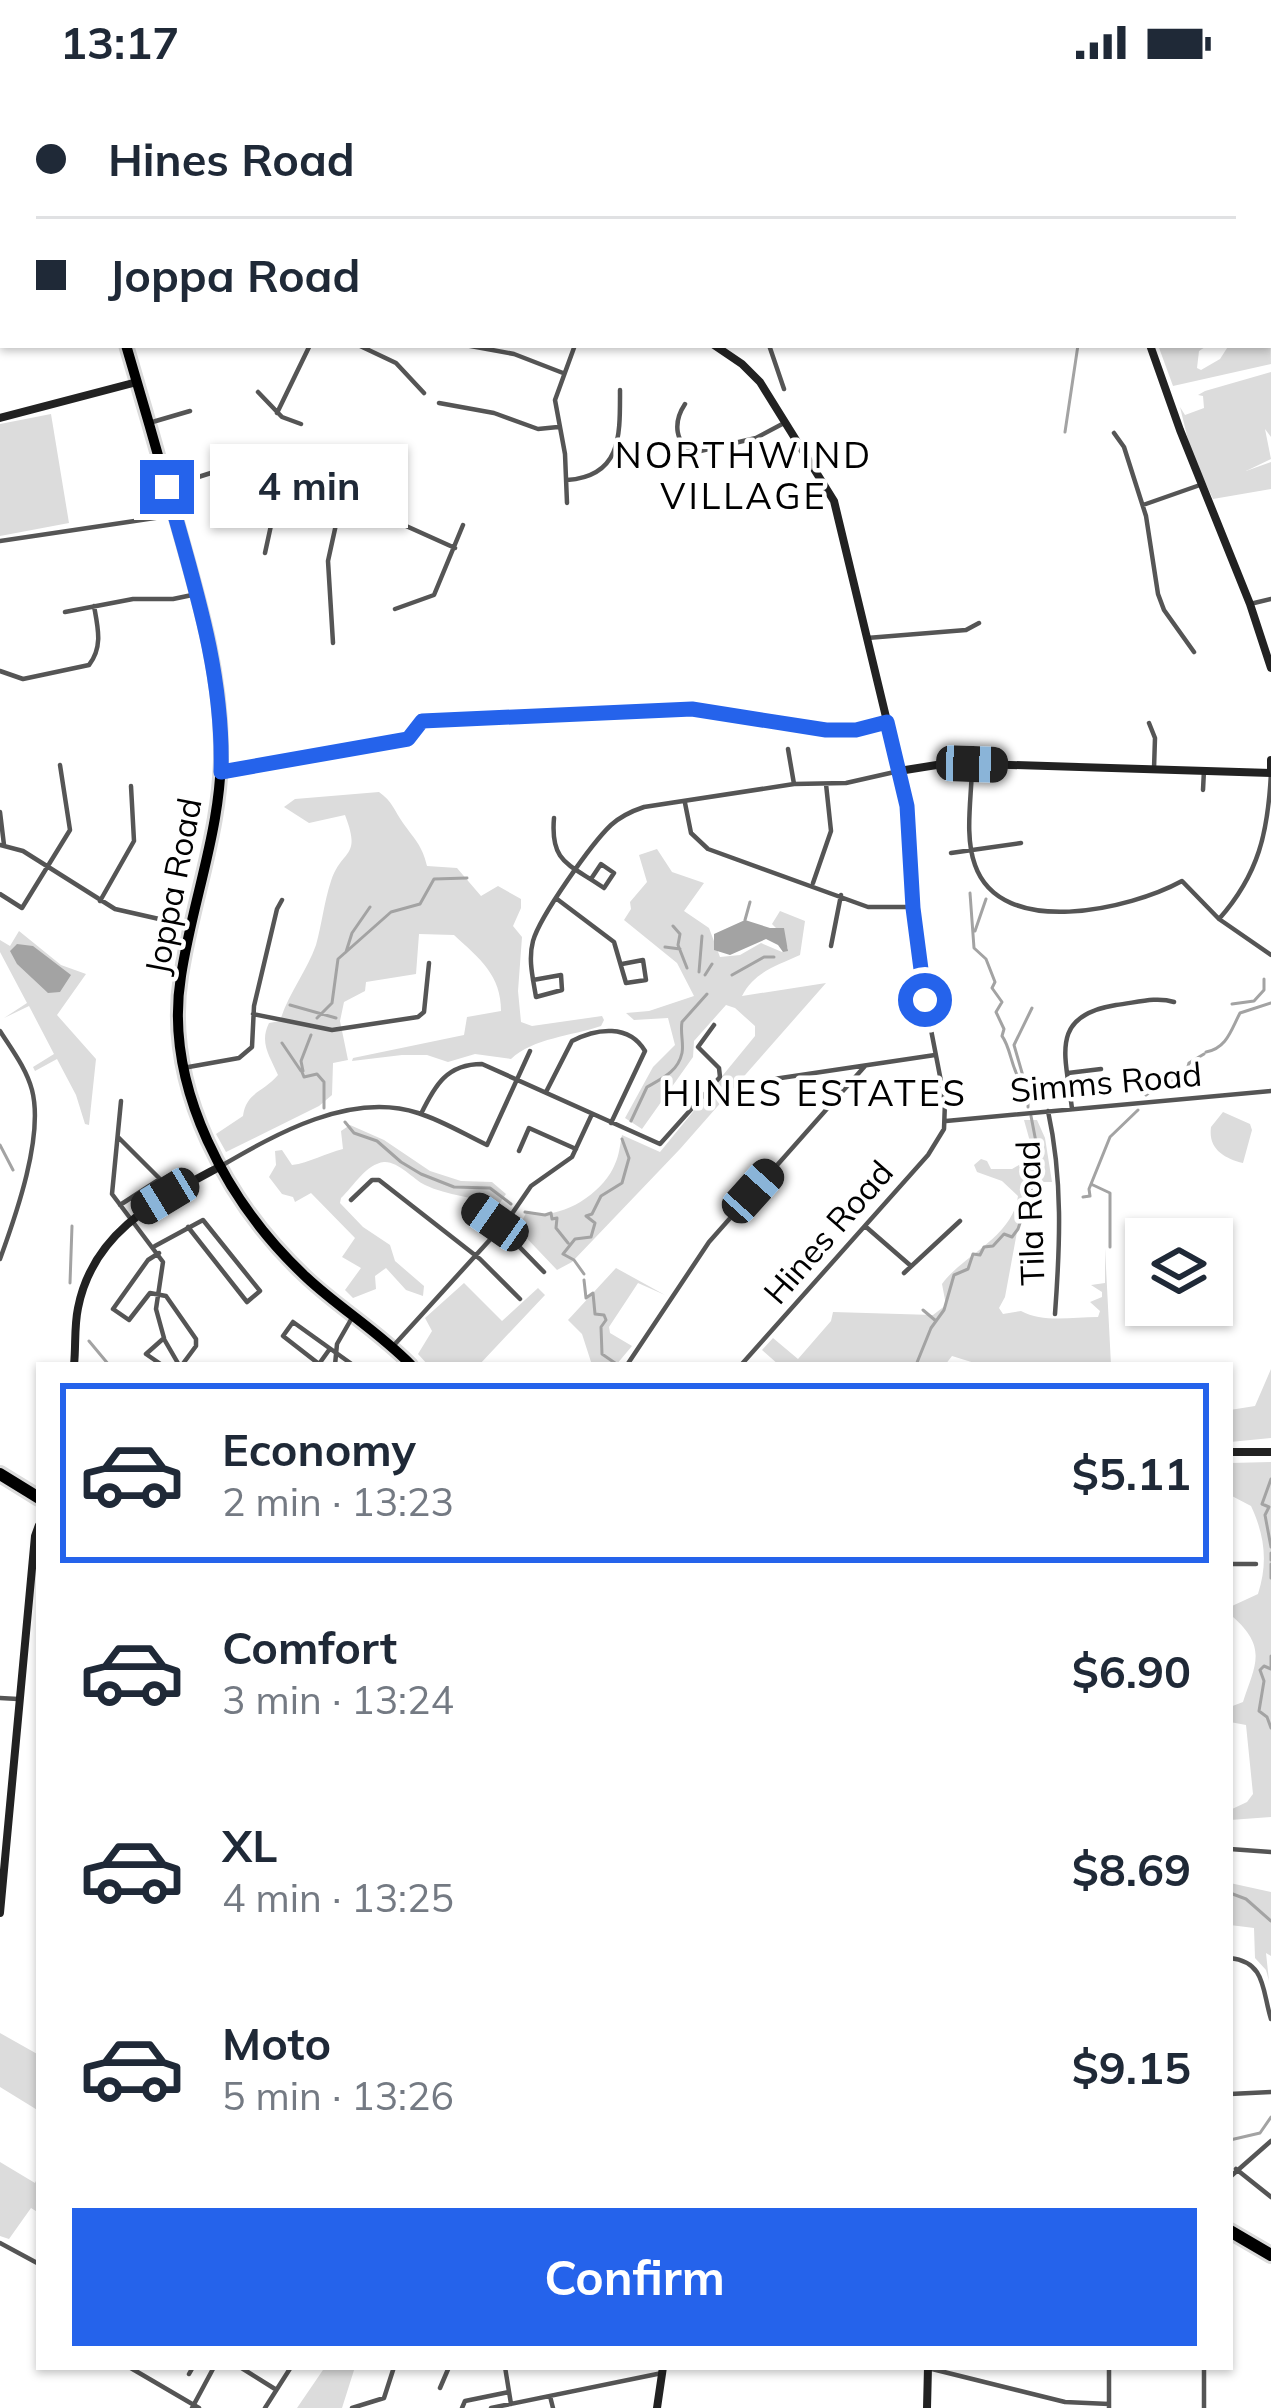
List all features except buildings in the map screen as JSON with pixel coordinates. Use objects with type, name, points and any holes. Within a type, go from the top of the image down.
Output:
[{"type":"highway","points":[[0,1474],[36,1496]]},
{"type":"highway","points":[[15,1484],[36,1485]]},
{"type":"highway","points":[[1233,2233],[1271,2255]]},
{"type":"main road","name":"Joppa Road","points":[[127,348],[214,668],[221,772],[215,828],[178,1005],[183,1068],[195,1108],[244,1205],[282,1253],[408,1362]]},
{"type":"street","points":[[277,412],[309,348]]},
{"type":"street","points":[[364,348],[396,363],[424,393]]},
{"type":"street","points":[[481,348],[514,354],[563,373]]},
{"type":"street","points":[[567,503],[555,400],[574,348]]},
{"type":"street","points":[[723,348],[755,376],[837,508],[908,816],[913,908],[946,1121]]},
{"type":"street","points":[[770,348],[784,389]]},
{"type":"street","points":[[1151,348],[1271,668]]},
{"type":"street","points":[[0,418],[137,382]]},
{"type":"street","points":[[567,480],[594,475],[610,460],[617,441],[620,390]]},
{"type":"street","points":[[258,392],[277,412],[301,424]]},
{"type":"street","points":[[439,403],[499,414],[538,429],[558,427]]},
{"type":"street","points":[[685,404],[677,429],[688,450]]},
{"type":"street","points":[[149,423],[190,411]]},
{"type":"street","points":[[688,450],[705,453],[756,438],[786,422]]},
{"type":"street","points":[[1114,433],[1124,447],[1143,506],[1158,594],[1194,652]]},
{"type":"street","points":[[677,467],[688,450]]},
{"type":"street","points":[[167,487],[226,471],[342,497],[455,548]]},
{"type":"street","points":[[265,554],[280,484]]},
{"type":"street","points":[[1143,506],[1202,484]]},
{"type":"street","points":[[333,643],[328,561],[342,497]]},
{"type":"street","points":[[0,541],[175,515]]},
{"type":"street","points":[[395,609],[434,595],[463,525]]},
{"type":"street","points":[[65,612],[197,594]]},
{"type":"street","points":[[1250,604],[1271,599]]},
{"type":"street","points":[[0,671],[23,679],[88,665],[98,648],[94,606]]},
{"type":"street","points":[[866,638],[966,631],[979,623]]},
{"type":"street","points":[[221,772],[408,739],[422,721],[692,709],[826,730],[856,730],[887,722]]},
{"type":"street","points":[[1149,723],[1155,738],[1154,769]]},
{"type":"street","points":[[788,749],[794,784]]},
{"type":"street","points":[[1219,920],[1252,875],[1269,833],[1271,760]]},
{"type":"street","points":[[533,980],[561,975],[563,986],[559,992],[536,997],[533,980],[534,938],[604,833],[623,816],[644,808],[794,784],[826,784],[926,764],[1271,773]]},
{"type":"street","points":[[972,764],[971,850],[977,871],[994,893],[1014,906],[1037,912],[1146,898],[1182,881],[1219,920],[1271,956]]},
{"type":"street","points":[[0,895],[22,908],[70,830],[60,765]]},
{"type":"street","points":[[1203,790],[1204,770]]},
{"type":"street","points":[[813,884],[831,831],[826,784]]},
{"type":"street","points":[[100,901],[134,842],[131,786]]},
{"type":"street","points":[[685,801],[691,833],[699,843],[879,910],[913,908]]},
{"type":"street","points":[[0,812],[2,845],[18,848],[122,911],[192,926]]},
{"type":"street","points":[[554,818],[554,850],[591,879]]},
{"type":"street","points":[[951,853],[1021,843]]},
{"type":"street","points":[[832,946],[841,895]]},
{"type":"street","points":[[556,899],[610,938],[626,983],[646,980],[643,960],[622,964]]},
{"type":"street","points":[[183,1068],[247,1054],[254,1044],[254,1014],[282,900]]},
{"type":"street","points":[[254,1014],[332,1030],[418,1017],[424,1012],[429,963]]},
{"type":"street","points":[[1072,1109],[1066,1038],[1081,1014],[1154,1000],[1174,1002]]},
{"type":"street","points":[[421,1114],[439,1080],[462,1066],[489,1066],[656,1144],[666,1141],[720,1077],[719,1068],[698,1047],[714,1025]]},
{"type":"street","points":[[546,1092],[572,1041],[613,1030],[640,1043],[645,1051],[610,1123]]},
{"type":"street","points":[[0,1031],[28,1081],[35,1121],[0,1259]]},
{"type":"street","points":[[76,1362],[77,1316],[86,1280],[106,1246],[132,1218],[287,1129],[314,1119],[380,1108],[421,1114],[487,1145],[530,1051]]},
{"type":"street","points":[[774,1079],[936,1055]]},
{"type":"street","points":[[628,1362],[712,1238],[865,1066]]},
{"type":"street","points":[[1068,1073],[1102,1069]]},
{"type":"street","name":"Simms Road","points":[[946,1121],[1271,1091]]},
{"type":"street","points":[[121,1102],[112,1194],[157,1250],[163,1269],[156,1293],[164,1338],[178,1362]]},
{"type":"street","name":"Tila Road","points":[[1048,1111],[1058,1161],[1055,1314]]},
{"type":"street","points":[[392,1347],[500,1228],[531,1186],[561,1167],[576,1149],[592,1114]]},
{"type":"street","name":"Hines Road","points":[[744,1362],[935,1146],[946,1121]]},
{"type":"street","points":[[519,1151],[529,1128],[576,1149]]},
{"type":"street","points":[[118,1137],[160,1179],[120,1205]]},
{"type":"street","points":[[351,1201],[372,1180],[379,1180],[475,1256],[520,1299]]},
{"type":"street","points":[[469,1204],[544,1272]]},
{"type":"street","points":[[182,1362],[196,1340],[166,1296],[156,1293],[144,1298],[129,1320],[113,1309],[157,1250],[188,1227],[203,1220],[260,1291],[247,1302],[188,1227]]},
{"type":"street","points":[[904,1273],[960,1221]]},
{"type":"street","points":[[865,1226],[911,1266]]},
{"type":"street","points":[[321,1362],[353,1316]]},
{"type":"street","points":[[316,1362],[283,1336],[293,1322],[346,1362]]},
{"type":"street","points":[[158,1362],[146,1354],[164,1338]]},
{"type":"street","points":[[332,1352],[334,1362]]},
{"type":"street","points":[[1233,1452],[1271,1452]]},
{"type":"street","points":[[0,1913],[5,1810],[36,1552]]},
{"type":"street","points":[[1233,1564],[1256,1564]]},
{"type":"street","points":[[0,1698],[20,1700]]},
{"type":"street","points":[[1233,1849],[1271,1852]]},
{"type":"street","points":[[1233,1959],[1251,1963],[1259,1971],[1271,2019]]},
{"type":"street","points":[[1233,2094],[1271,2092]]},
{"type":"street","points":[[1233,2173],[1271,2141]]},
{"type":"street","points":[[1236,2169],[1271,2197]]},
{"type":"street","points":[[0,2242],[36,2262]]},
{"type":"street","points":[[135,2370],[195,2407],[213,2370]]},
{"type":"street","points":[[245,2370],[275,2389]]},
{"type":"street","points":[[265,2408],[290,2370]]},
{"type":"street","points":[[352,2408],[384,2398],[393,2370]]},
{"type":"street","points":[[440,2388],[448,2370]]},
{"type":"street","points":[[505,2370],[511,2404]]},
{"type":"street","points":[[491,2408],[663,2370],[657,2408]]},
{"type":"street","points":[[927,2408],[928,2370]]},
{"type":"street","points":[[936,2370],[1064,2402],[1109,2406],[1109,2370]]},
{"type":"street","points":[[1204,2370],[1204,2408]]},
{"type":"street","points":[[462,2408],[465,2401],[509,2392]]},
{"type":"street","points":[[550,2396],[553,2408]]},
{"type":"shaded area","points":[[1159,348],[1204,348],[1197,368],[1201,370],[1220,359],[1227,348],[1271,348],[1271,364],[1173,386]]},
{"type":"shaded area","points":[[1271,372],[1271,437],[1265,429],[1271,459],[1246,471],[1271,462],[1271,489],[1213,499],[1191,452],[1180,407],[1185,415],[1204,408],[1203,396],[1198,395],[1205,391]]},
{"type":"shaded area","points":[[51,414],[69,523],[0,536],[0,424]]},
{"type":"shaded area","points":[[379,792],[418,843],[427,866],[457,868],[481,896],[498,886],[521,899],[513,926],[522,937],[521,1022],[532,1026],[602,1016],[604,1020],[601,1026],[541,1042],[511,1059],[475,1054],[448,1062],[427,1055],[352,1061],[464,1035],[467,1017],[501,1011],[493,977],[454,935],[419,934],[416,974],[366,982],[365,991],[344,1002],[340,1021],[348,1060],[333,1063],[332,1095],[226,1152],[216,1134],[243,1116],[252,1097],[278,1075],[267,1049],[266,1030],[269,1023],[280,1021],[312,955],[331,881],[351,847],[345,815],[309,823],[284,807],[295,799]]},
{"type":"shaded area","points":[[657,849],[672,872],[704,883],[684,911],[709,928],[720,957],[740,955],[761,943],[782,952],[788,949],[783,935],[772,924],[780,911],[805,921],[800,955],[759,975],[742,996],[826,983],[680,1149],[572,1262],[557,1270],[518,1229],[527,1211],[552,1213],[590,1195],[615,1164],[622,1135],[660,1152],[755,1036],[755,1026],[726,1005],[694,1041],[693,1057],[642,1129],[625,1118],[653,1067],[675,1045],[668,1018],[634,1020],[626,1013],[649,1011],[694,996],[677,963],[624,920],[630,902],[647,882],[639,855]]},
{"type":"shaded area","points":[[745,920],[784,928],[788,951],[766,939],[730,955],[714,950],[714,934]]},
{"type":"shaded area","points":[[19,931],[61,965],[86,974],[57,1015],[96,1059],[89,1125],[57,1059],[35,1071],[33,1067],[54,1054],[29,1006],[4,1018],[27,1003],[0,952],[0,940],[10,946]]},
{"type":"shaded area","points":[[17,944],[33,946],[71,975],[60,992],[48,993],[17,964],[10,951]]},
{"type":"shaded area","points":[[1223,1112],[1250,1124],[1243,1163],[1224,1155],[1212,1141],[1211,1127]]},
{"type":"shaded area","points":[[1024,1120],[1037,1120],[1052,1182],[1040,1182],[1024,1194],[999,1308],[1003,1314],[1098,1317],[1100,1311],[1090,1302],[1102,1297],[1102,1292],[1091,1285],[1105,1283],[1105,1248],[1111,1362],[971,1362],[952,1356],[947,1362],[776,1362],[762,1350],[773,1338],[798,1359],[831,1321],[833,1312],[933,1315],[946,1305],[942,1284],[1007,1223],[1018,1196],[1002,1181],[977,1172],[974,1165],[981,1159],[991,1169],[1012,1169],[1034,1156]]},
{"type":"shaded area","points":[[350,1125],[384,1140],[430,1171],[461,1181],[492,1182],[506,1194],[497,1207],[434,1189],[384,1162],[366,1171],[341,1198],[340,1203],[363,1227],[390,1245],[395,1261],[424,1286],[423,1296],[406,1290],[386,1268],[375,1276],[376,1289],[353,1298],[345,1290],[361,1268],[342,1257],[355,1238],[311,1193],[295,1202],[269,1177],[276,1165],[275,1151],[282,1150],[292,1165],[343,1149],[341,1131]]},
{"type":"shaded area","points":[[616,1268],[665,1295],[638,1283],[609,1327],[610,1333],[632,1346],[619,1362],[591,1362],[582,1334],[568,1320]]},
{"type":"shaded area","points":[[464,1283],[502,1321],[538,1288],[545,1295],[482,1362],[425,1362],[418,1354],[432,1331],[425,1318]]},
{"type":"shaded area","points":[[1271,1369],[1271,1438],[1233,1442],[1233,1410],[1255,1406]]},
{"type":"shaded area","points":[[1271,1462],[1271,1817],[1233,1820],[1233,1809],[1253,1794],[1246,1725],[1233,1723],[1233,1706],[1243,1702],[1256,1657],[1251,1638],[1233,1617],[1233,1606],[1258,1594],[1264,1560],[1251,1506],[1233,1497],[1233,1463]]},
{"type":"shaded area","points":[[1233,1884],[1271,1892],[1271,1956],[1266,1953],[1269,1981],[1255,1958],[1254,1928],[1233,1925]]},
{"type":"shaded area","points":[[0,2033],[36,2053],[36,2109],[0,2087]]},
{"type":"shaded area","points":[[0,2162],[36,2181],[36,2211],[31,2208],[9,2239],[0,2236]]},
{"type":"shaded area","points":[[323,2370],[354,2370],[342,2408],[297,2408]]},
{"type":"waterway","points":[[1065,432],[1078,348]]},
{"type":"waterway","points":[[317,1018],[332,1003],[338,959],[391,912],[420,904],[434,879],[467,878]]},
{"type":"waterway","points":[[970,893],[974,948],[986,959],[995,982],[992,988],[1002,1002],[996,1012],[1004,1029],[1002,1036],[1021,1082]]},
{"type":"waterway","points":[[975,931],[986,899]]},
{"type":"waterway","points":[[745,920],[750,902]]},
{"type":"waterway","points":[[346,952],[352,933],[370,907]]},
{"type":"waterway","points":[[673,926],[680,934],[678,945],[687,968]]},
{"type":"waterway","points":[[699,972],[702,936]]},
{"type":"waterway","points":[[665,947],[680,949]]},
{"type":"waterway","points":[[732,975],[764,957],[774,957]]},
{"type":"waterway","points":[[705,975],[712,964]]},
{"type":"waterway","points":[[1232,1004],[1254,1001],[1264,990],[1264,979]]},
{"type":"waterway","points":[[631,1121],[647,1087],[680,1060],[682,1022],[707,994]]},
{"type":"waterway","points":[[1206,1052],[1224,1042],[1240,1013],[1271,1003]]},
{"type":"waterway","points":[[290,1005],[336,1018]]},
{"type":"waterway","points":[[1025,1083],[1014,1045],[1032,1008]]},
{"type":"waterway","points":[[303,1071],[301,1061],[311,1035]]},
{"type":"waterway","points":[[282,1043],[301,1071]]},
{"type":"waterway","points":[[1146,1095],[1185,1077],[1189,1063],[1204,1054]]},
{"type":"waterway","points":[[302,1072],[304,1077],[317,1074],[324,1082],[324,1108]]},
{"type":"waterway","points":[[1029,1087],[1035,1086]]},
{"type":"waterway","points":[[1028,1099],[1028,1107]]},
{"type":"waterway","points":[[1083,1197],[1090,1196],[1110,1137],[1138,1110]]},
{"type":"waterway","points":[[917,1362],[944,1310],[954,1275],[968,1269],[973,1254],[980,1255],[984,1247],[993,1246],[1004,1234],[1012,1237],[1018,1229],[1040,1163],[1031,1116]]},
{"type":"waterway","points":[[345,1122],[354,1133],[377,1141],[421,1174],[454,1187],[490,1188],[511,1204]]},
{"type":"waterway","points":[[584,1274],[563,1254],[575,1239],[591,1237],[595,1223],[586,1216],[601,1196],[622,1183],[629,1158],[622,1139]]},
{"type":"waterway","points":[[0,1145],[13,1170]]},
{"type":"waterway","points":[[1093,1185],[1110,1193],[1110,1247]]},
{"type":"waterway","points":[[525,1212],[551,1213],[568,1243]]},
{"type":"waterway","points":[[70,1283],[72,1226]]},
{"type":"waterway","points":[[584,1280],[586,1298],[593,1293],[595,1314],[606,1320],[601,1327],[602,1354],[614,1362]]},
{"type":"waterway","points":[[923,1310],[936,1321]]},
{"type":"waterway","points":[[89,1341],[106,1362]]},
{"type":"waterway","points":[[1271,1479],[1262,1504],[1269,1507],[1265,1515],[1271,1547]]},
{"type":"waterway","points":[[1271,1553],[1271,1560]]},
{"type":"waterway","points":[[1271,1564],[1271,1578]]},
{"type":"waterway","points":[[1271,1656],[1271,1669],[1264,1666],[1260,1670],[1264,1681],[1259,1711],[1271,1728]]},
{"type":"waterway","points":[[1233,1894],[1271,1921]]},
{"type":"waterway","points":[[1233,2139],[1260,2133],[1271,2117]]},
{"type":"district","name":"NORTHWIND VILLAGE","points":[[744,476]]},
{"type":"district","name":"HINES ESTATES","points":[[815,1093]]},
{"type":"route","points":[[167,487],[211,649],[221,772],[408,739],[422,721],[692,709],[826,730],[856,730],[887,722],[907,806],[916,944],[925,1000]]}]
